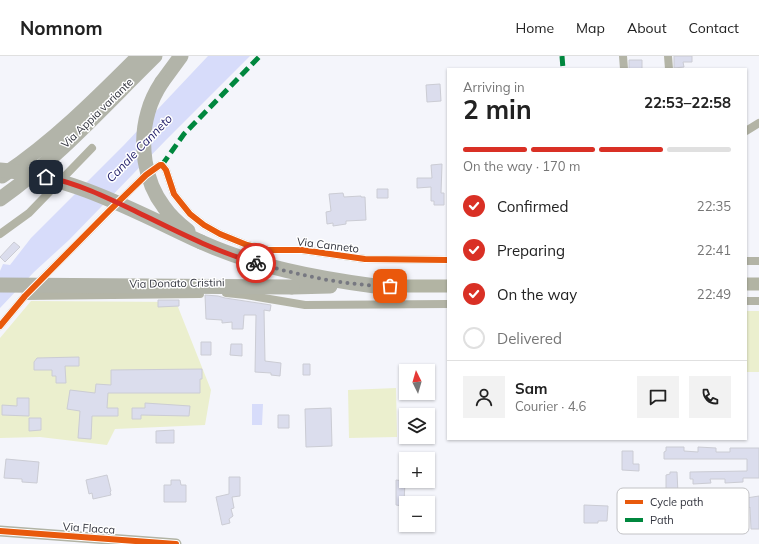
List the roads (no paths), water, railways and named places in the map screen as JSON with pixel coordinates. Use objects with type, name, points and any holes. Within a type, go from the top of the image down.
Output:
[{"type":"highway","name":"Via Appia variante","points":[[0,177],[28,158],[49,140],[110,86],[139,56]]},
{"type":"highway","name":"Via Appia variante","points":[[0,199],[26,180],[155,56]]},
{"type":"highway","points":[[181,56],[162,82],[151,104],[146,118],[144,148],[148,173],[153,188],[162,206],[200,242]]},
{"type":"highway","points":[[0,170],[39,175],[78,186],[200,242],[247,260],[292,280]]},
{"type":"highway","points":[[0,285],[292,280],[376,286]]},
{"type":"main road","points":[[747,284],[759,284]]},
{"type":"main road","points":[[376,286],[447,286]]},
{"type":"main road","name":"Via Flacca","points":[[0,531],[176,544]]},
{"type":"street","points":[[623,56],[624,68]]},
{"type":"street","points":[[668,56],[669,68]]},
{"type":"street","points":[[747,130],[759,123]]},
{"type":"street","points":[[0,234],[29,213],[92,148]]},
{"type":"street","name":"Via Canneto","points":[[0,326],[25,296],[137,184],[160,165],[166,170],[174,194],[190,214],[212,230],[247,245],[268,250],[302,250],[365,259],[447,260]]},
{"type":"street","points":[[747,261],[759,262]]},
{"type":"street","name":"Via Donato Cristini","points":[[25,296],[224,293],[241,294],[305,305],[447,304]]},
{"type":"street","points":[[747,301],[759,301]]},
{"type":"water","name":"Canale Canneto","points":[[208,56],[250,56],[69,240],[34,272],[0,308],[0,271],[3,264],[10,265],[31,238],[124,145]]},
{"type":"water","points":[[252,404],[263,404],[262,425],[252,425]]}]
